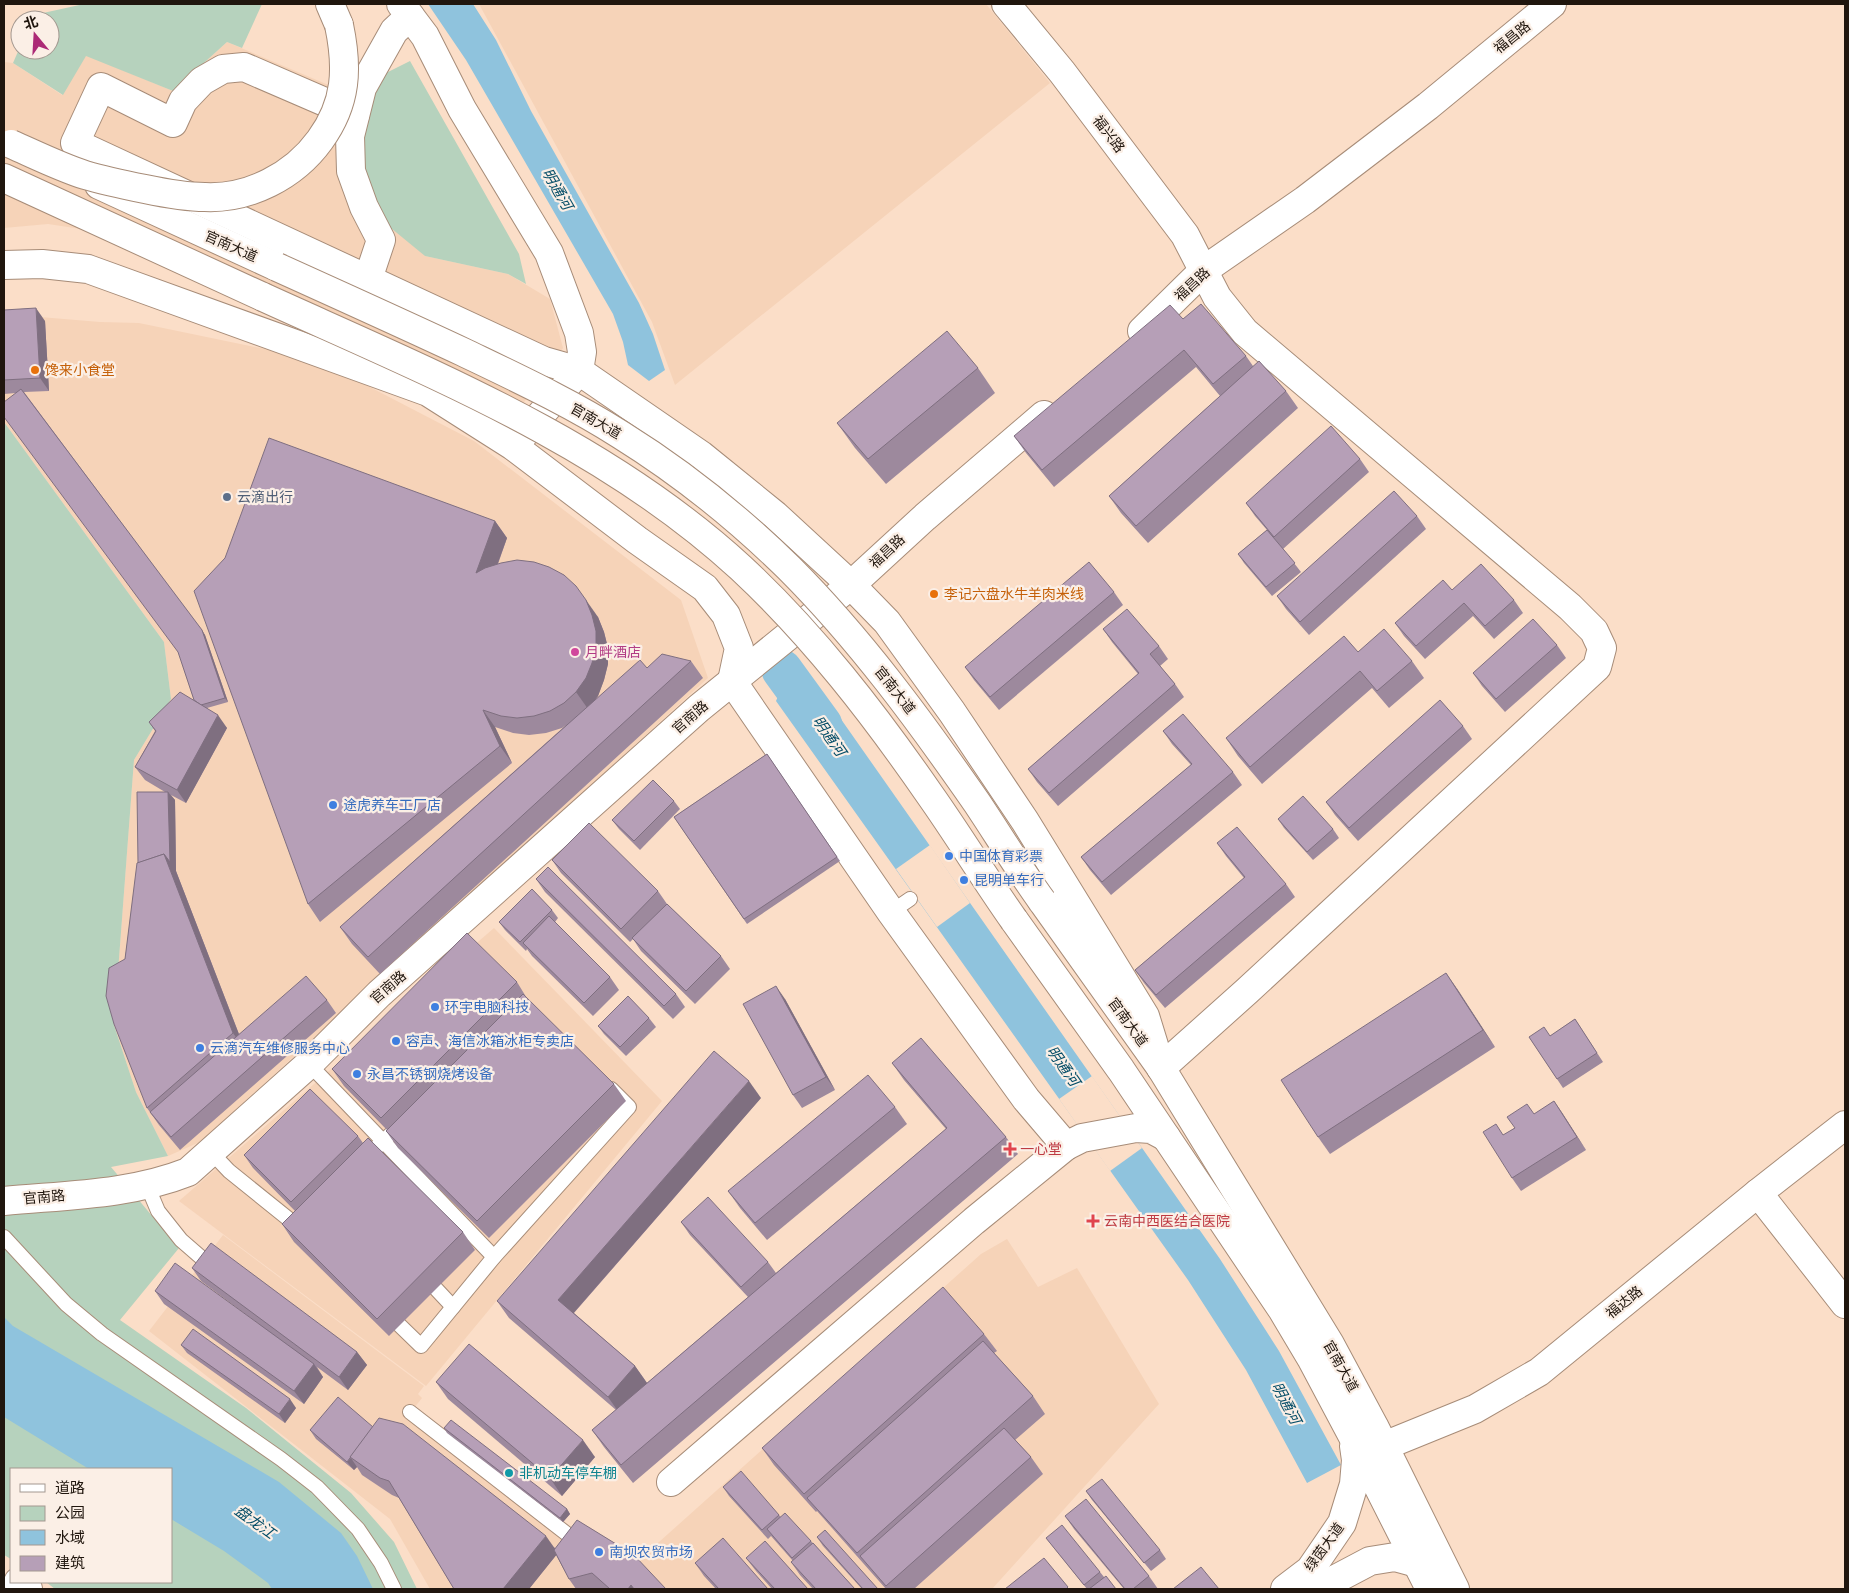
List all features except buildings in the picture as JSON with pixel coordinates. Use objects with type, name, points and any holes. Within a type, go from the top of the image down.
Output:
[{"type":"main road","points":[[8,143],[59,166],[86,175],[155,191],[207,198],[232,196],[256,189],[278,179],[314,149],[327,131],[337,111],[343,89],[345,67],[338,25],[330,4]]},
{"type":"main road","name":"福兴路","points":[[1006,4],[1062,72],[1179,227],[1217,297],[1245,332],[1570,607],[1594,631],[1602,648],[1597,667],[1247,991],[1161,1068]]},
{"type":"main road","name":"福昌路","points":[[1125,346],[1204,270],[1305,200],[1428,106],[1552,4]]},
{"type":"main road","points":[[368,279],[381,240],[364,206],[351,171],[350,136],[362,88],[406,10],[425,36],[462,109],[549,253],[579,333],[582,352],[579,371],[514,446]]},
{"type":"main road","points":[[355,115],[244,67],[223,69],[202,81],[183,101],[173,123],[101,87],[74,143],[544,360],[579,371],[701,455],[775,515],[851,584],[887,622],[952,712],[1025,821],[1145,1016],[1161,1068]]},
{"type":"main road","name":"官南大道","points":[[8,143],[516,377],[552,396],[620,434],[682,476],[738,521],[777,557],[814,594],[859,644],[900,696],[1161,1068],[1330,1344],[1384,1446],[1455,1589]]},
{"type":"main road","name":"官南大道","points":[[4,178],[515,414],[602,463],[662,503],[742,569],[789,616],[833,666],[873,716],[911,768],[1014,920],[1117,1064],[1283,1311],[1311,1358],[1353,1437],[1430,1589]]},
{"type":"main road","points":[[4,265],[42,264],[88,269],[428,392],[514,446],[637,540],[705,588],[726,615],[740,648],[732,681],[900,906],[1026,1099],[1074,1142]]},
{"type":"main road","name":"福昌路","points":[[732,681],[851,584],[925,517],[1066,396]]},
{"type":"main road","name":"官南路","points":[[4,1201],[125,1190],[165,1181],[188,1172],[309,1064],[360,1012],[417,967],[732,681]]},
{"type":"main road","name":"福达路","points":[[1384,1446],[1475,1409],[1539,1372],[1758,1193],[1845,1125]]},
{"type":"main road","points":[[671,1482],[974,1221],[1074,1142],[1136,1128],[1151,1129],[1166,1137]]},
{"type":"main road","points":[[1758,1193],[1845,1304]]},
{"type":"main road","name":"绿茵大道","points":[[1285,1589],[1310,1570],[1342,1523],[1354,1484],[1356,1460],[1353,1437]]},
{"type":"main road","name":"绿茵大道","points":[[1317,1589],[1370,1561],[1395,1557],[1417,1563]]},
{"type":"lane","points":[[309,1064],[494,1257]]},
{"type":"lane","points":[[379,1305],[421,1346],[537,1202],[582,1152],[629,1107],[602,1081]]},
{"type":"lane","points":[[357,1165],[412,1115]]},
{"type":"lane","points":[[210,1152],[229,1170],[299,1219],[309,1236]]},
{"type":"lane","points":[[147,1185],[158,1212],[181,1240],[204,1260]]},
{"type":"lane","points":[[4,1237],[66,1304],[102,1334],[281,1459],[317,1487],[358,1529],[381,1563],[394,1589]]},
{"type":"lane","points":[[412,1263],[453,1307]]},
{"type":"lane","points":[[410,1412],[576,1541]]},
{"type":"shaded area","points":[[479,4],[986,4],[1050,83],[675,385],[652,322]]},
{"type":"shaded area","points":[[227,42],[364,100],[425,256],[508,274],[550,299],[563,348],[512,419],[81,229],[48,224],[4,228],[4,62],[13,63],[62,95],[86,55],[173,91]]},
{"type":"shaded area","points":[[4,314],[100,322],[139,323],[289,354],[364,384],[474,441],[681,600],[708,678],[200,1142],[168,1156],[136,1092],[114,1025],[134,760],[171,699],[164,642],[4,422]]},
{"type":"shaded area","points":[[494,928],[662,1101],[426,1386],[179,1201]]},
{"type":"shaded area","points":[[223,1235],[424,1386],[418,1394],[422,1398],[406,1418],[572,1545],[589,1527],[640,1559],[981,1254],[1007,1239],[1038,1287],[1077,1268],[1159,1404],[992,1589],[430,1589],[390,1519],[149,1331]]},
{"type":"green space","points":[[84,4],[262,4],[242,48],[227,42],[173,91],[86,56],[63,95],[13,63],[14,60],[60,60],[60,10],[57,10]]},
{"type":"green space","points":[[410,61],[519,254],[526,284],[508,274],[425,256],[386,224],[359,160],[364,100],[386,73]]},
{"type":"green space","points":[[4,422],[164,642],[171,699],[134,760],[114,1025],[136,1092],[168,1156],[111,1167],[179,1248],[120,1320],[246,1408],[351,1493],[394,1542],[417,1589],[55,1589],[47,1583],[172,1583],[172,1468],[10,1468],[10,1558],[4,1555]]},
{"type":"water","points":[[428,4],[473,4],[496,40],[531,111],[639,303],[653,334],[665,370],[649,381],[628,365],[623,342],[613,314],[466,60]]},
{"type":"water","points":[[801,675],[810,675],[1220,1259],[1279,1351],[1341,1465],[1307,1483],[1246,1370],[1188,1280],[776,701],[785,685],[791,679]]},
{"type":"water","name":"盘龙江","points":[[4,1317],[13,1326],[279,1482],[341,1533],[357,1556],[373,1589],[272,1589],[268,1583],[224,1551],[172,1520],[172,1468],[87,1468],[4,1417]]},
{"type":"pier","points":[[930,845],[970,903],[937,927],[896,869]]},
{"type":"pier","points":[[1092,1076],[1142,1148],[1110,1171],[1059,1099]]},
{"type":"waterway","name":"明通河","points":[[782,670],[822,725]]},
{"type":"place","name":"馋来小食堂","points":[[35,370]]},
{"type":"place","name":"云滴出行","points":[[227,497]]},
{"type":"place","name":"李记六盘水牛羊肉米线","points":[[934,594]]},
{"type":"place","name":"月畔酒店","points":[[575,652]]},
{"type":"place","name":"途虎养车工厂店","points":[[333,805]]},
{"type":"place","name":"中国体育彩票","points":[[949,856]]},
{"type":"place","name":"昆明单车行","points":[[964,880]]},
{"type":"place","name":"环宇电脑科技","points":[[435,1007]]},
{"type":"place","name":"容声、海信冰箱冰柜专卖店","points":[[396,1041]]},
{"type":"place","name":"云滴汽车维修服务中心","points":[[200,1048]]},
{"type":"place","name":"永昌不锈钢烧烤设备","points":[[357,1074]]},
{"type":"place","name":"一心堂","points":[[1010,1149]]},
{"type":"place","name":"云南中西医结合医院","points":[[1093,1221]]},
{"type":"place","name":"非机动车停车棚","points":[[509,1473]]},
{"type":"place","name":"南坝农贸市场","points":[[599,1552]]}]
